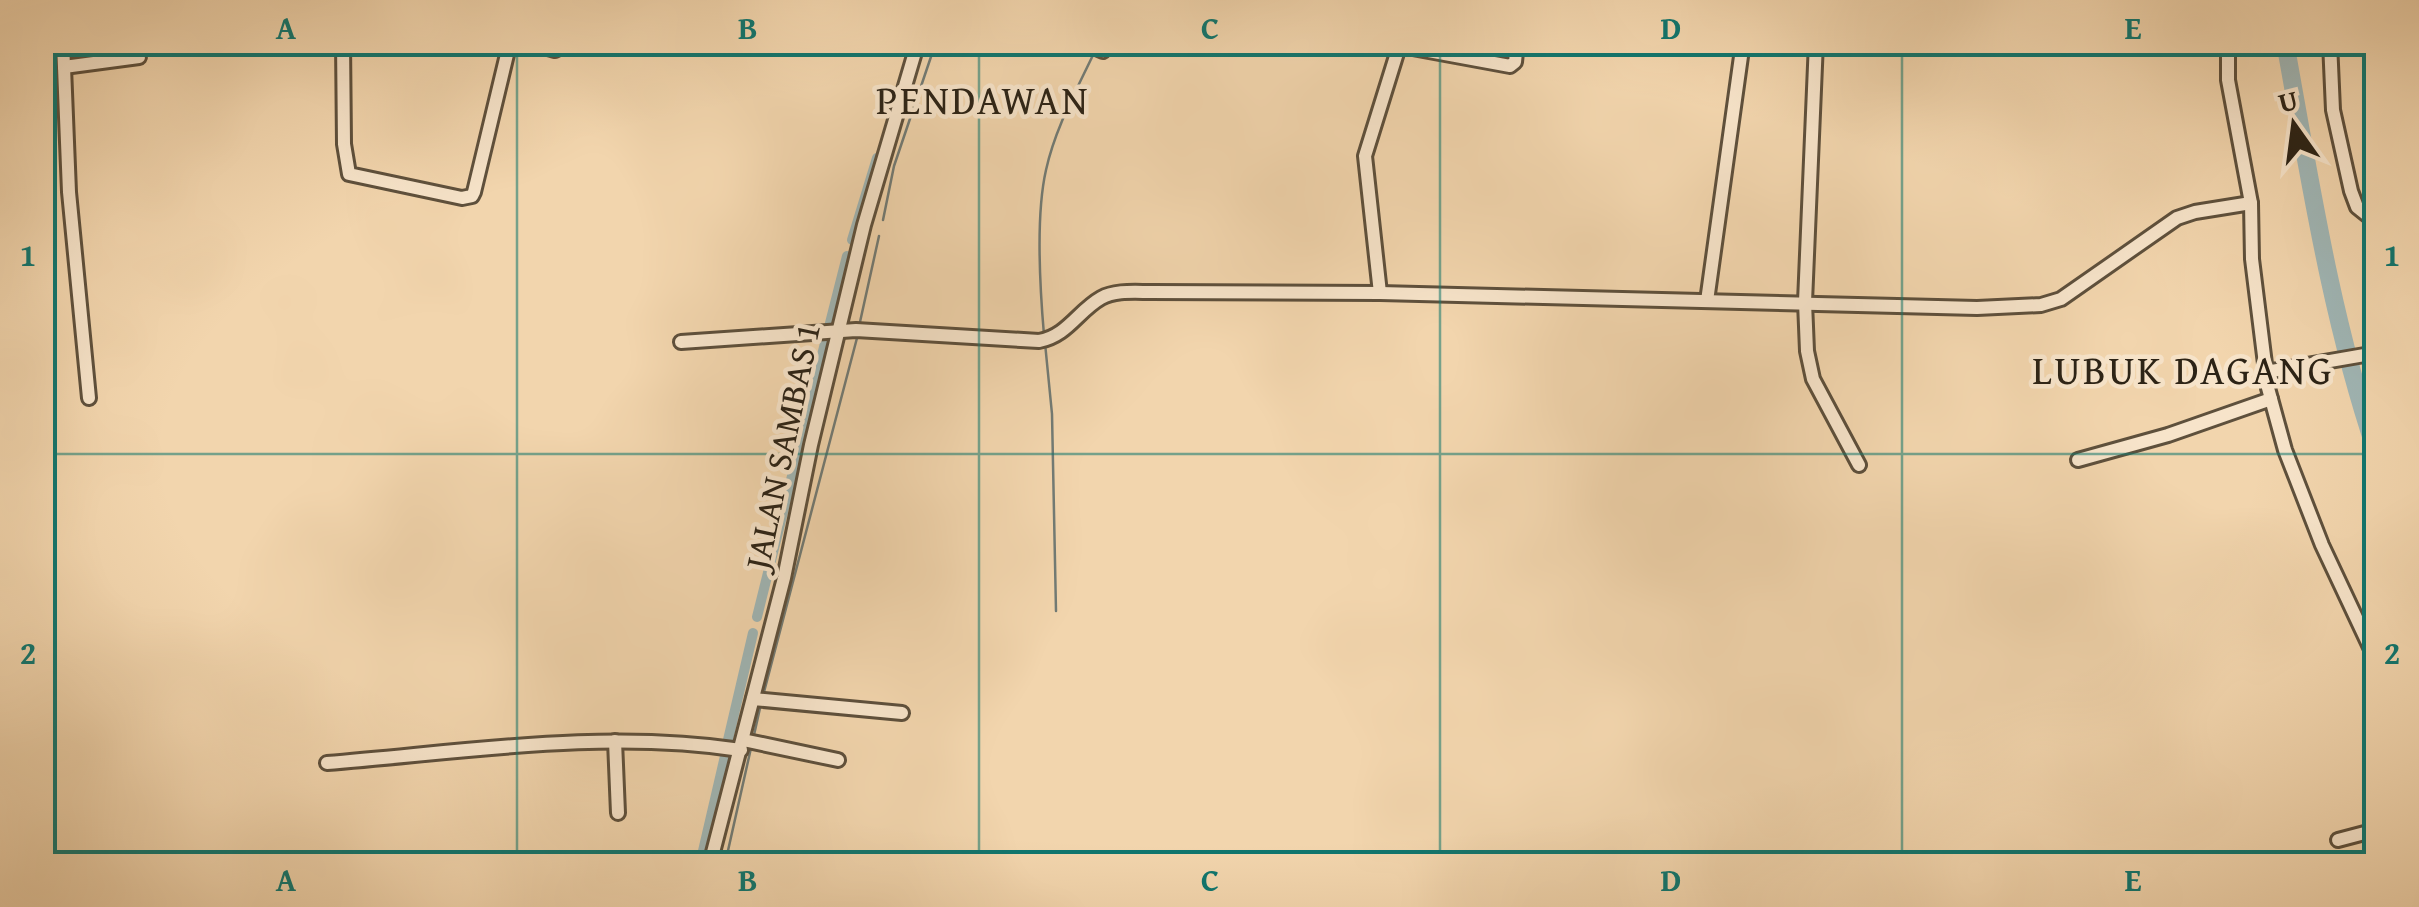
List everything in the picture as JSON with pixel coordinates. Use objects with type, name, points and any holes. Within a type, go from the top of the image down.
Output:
[{"type":"street","points":[[63,42],[69,192],[89,398]]},
{"type":"street","points":[[342,42],[344,144],[349,174],[462,198],[474,192],[510,42]]},
{"type":"street","points":[[527,42],[555,50],[560,42]]},
{"type":"street","name":"JALAN SAMBAS 1","points":[[710,864],[784,578],[838,330],[875,184],[918,42]]},
{"type":"street","points":[[1218,42],[1226,46],[1227,42]]},
{"type":"street","points":[[1380,293],[1365,156],[1394,44],[1510,66],[1516,62],[1518,42]]},
{"type":"street","points":[[1707,301],[1743,42]]},
{"type":"street","points":[[1816,42],[1805,302],[1807,351],[1813,379],[1859,464]]},
{"type":"street","points":[[2228,42],[2228,80],[2251,203],[2252,241],[2272,371],[2270,399],[2322,546],[2376,660]]},
{"type":"street","points":[[2330,42],[2333,110],[2350,191],[2357,207],[2372,219],[2376,228]]},
{"type":"street","points":[[64,66],[139,57]]},
{"type":"street","points":[[681,342],[838,330],[1044,340],[1057,336],[1101,298],[1121,293],[1380,293],[1976,308],[2051,304],[2177,218],[2251,203]]},
{"type":"street","points":[[2272,371],[2376,353]]},
{"type":"street","points":[[2078,460],[2270,399]]},
{"type":"street","points":[[754,699],[902,713]]},
{"type":"street","points":[[615,741],[618,814]]},
{"type":"street","points":[[328,763],[615,741],[774,746],[838,760]]},
{"type":"street","points":[[2338,840],[2376,830]]},
{"type":"waterway","points":[[883,220],[894,166],[936,42]]},
{"type":"waterway","points":[[2285,42],[2334,300],[2376,451]]},
{"type":"waterway","points":[[1044,335],[1040,229],[1046,170],[1060,125],[1094,53]]},
{"type":"waterway","points":[[852,240],[877,158]]},
{"type":"waterway","points":[[860,322],[879,236]]},
{"type":"waterway","points":[[830,323],[847,256]]},
{"type":"waterway","points":[[764,692],[857,338]]},
{"type":"waterway","points":[[757,617],[826,339]]},
{"type":"waterway","points":[[1045,343],[1052,414],[1056,611]]},
{"type":"waterway","points":[[728,740],[753,633]]},
{"type":"waterway","points":[[754,735],[760,708]]},
{"type":"waterway","points":[[725,864],[751,748]]},
{"type":"waterway","points":[[700,864],[725,756]]},
{"type":"district","name":"PENDAWAN","points":[[983,99]]},
{"type":"district","name":"LUBUK DAGANG","points":[[2183,369]]}]
